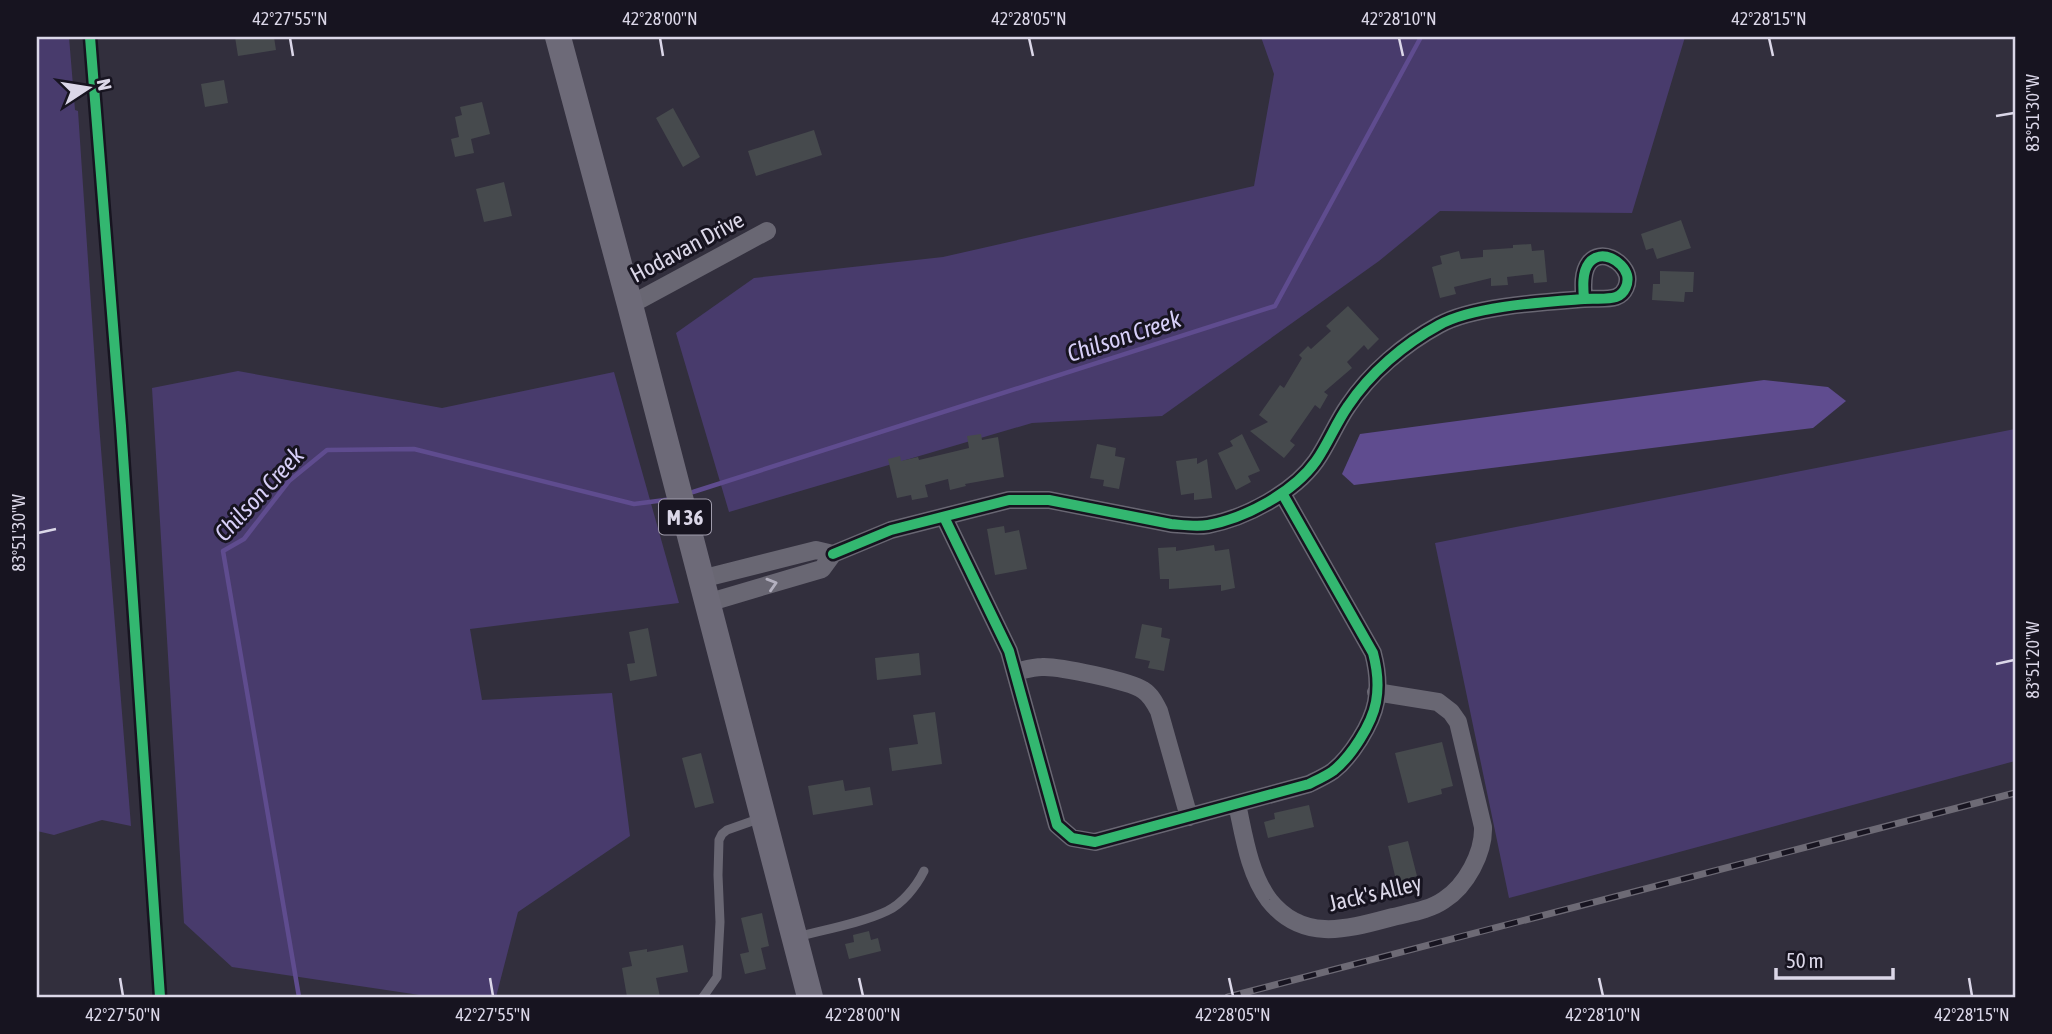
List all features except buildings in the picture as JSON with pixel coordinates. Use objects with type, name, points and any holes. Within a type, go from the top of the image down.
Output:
[{"type":"main road","name":"M 36","points":[[558,37],[810,997]]},
{"type":"street","name":"Hodavan Drive","points":[[630,306],[768,231]]},
{"type":"street","points":[[704,591],[822,569],[833,554],[891,530],[1009,500],[1049,500],[1171,524],[1208,525],[1242,514],[1282,493],[1298,480],[1315,462],[1363,386],[1386,363],[1431,330],[1459,316],[1489,309],[1584,299]]},
{"type":"street","points":[[944,517],[1000,629],[1015,672],[1057,824],[1072,838],[1095,842],[1309,784],[1332,772],[1347,757],[1364,730],[1376,702],[1377,668],[1373,653],[1282,493]]},
{"type":"street","points":[[704,591],[816,550],[833,554]]},
{"type":"street","points":[[1015,672],[1043,667],[1131,684],[1151,696],[1159,711],[1189,817]]},
{"type":"street","name":"Jack's Alley","points":[[1237,804],[1255,877],[1270,901],[1303,925],[1322,930],[1351,928],[1443,902],[1464,879],[1480,851],[1483,838],[1478,803],[1458,722],[1451,712],[1438,702],[1376,692]]},
{"type":"lane","points":[[704,997],[718,977],[719,840],[727,830],[763,818]]},
{"type":"lane","points":[[794,937],[888,911],[905,897],[924,872]]},
{"type":"shaded area","points":[[37,37],[69,37],[75,110],[78,111],[99,424],[131,826],[102,820],[54,835],[37,831]]},
{"type":"shaded area","points":[[1261,37],[1685,37],[1632,213],[1440,211],[1379,261],[1162,416],[1032,423],[729,512],[676,333],[754,278],[943,257],[1254,186],[1274,74]]},
{"type":"shaded area","points":[[238,371],[442,408],[614,372],[679,603],[470,629],[482,700],[612,693],[630,836],[518,912],[496,997],[433,997],[232,967],[184,923],[152,388]]},
{"type":"shaded area","points":[[1764,380],[1828,387],[1846,401],[1813,428],[1354,485],[1342,474],[1360,434]]},
{"type":"shaded area","points":[[2015,429],[2015,761],[1509,898],[1435,543]]},
{"type":"waterway","name":"Chilson Creek","points":[[693,492],[1275,306],[1421,37]]},
{"type":"waterway","name":"Chilson Creek","points":[[299,997],[223,551],[244,539],[289,481],[327,450],[414,449],[634,504],[673,499]]},
{"type":"railway","points":[[1228,997],[2015,793]]},
{"type":"cycle path","points":[[90,37],[121,426],[160,997]]},
{"type":"cycle path","points":[[833,554],[891,530],[1009,500],[1049,500],[1190,526],[1223,522],[1268,502],[1307,472],[1348,406],[1367,382],[1401,350],[1426,333],[1453,319],[1490,309],[1619,296],[1626,288],[1627,281],[1627,275],[1621,265],[1605,257],[1599,257],[1589,263],[1584,275],[1584,299]]},
{"type":"cycle path","points":[[944,517],[1009,651],[1057,825],[1072,838],[1095,842],[1309,784],[1340,765],[1365,730],[1374,711],[1377,696],[1373,653],[1282,493]]}]
